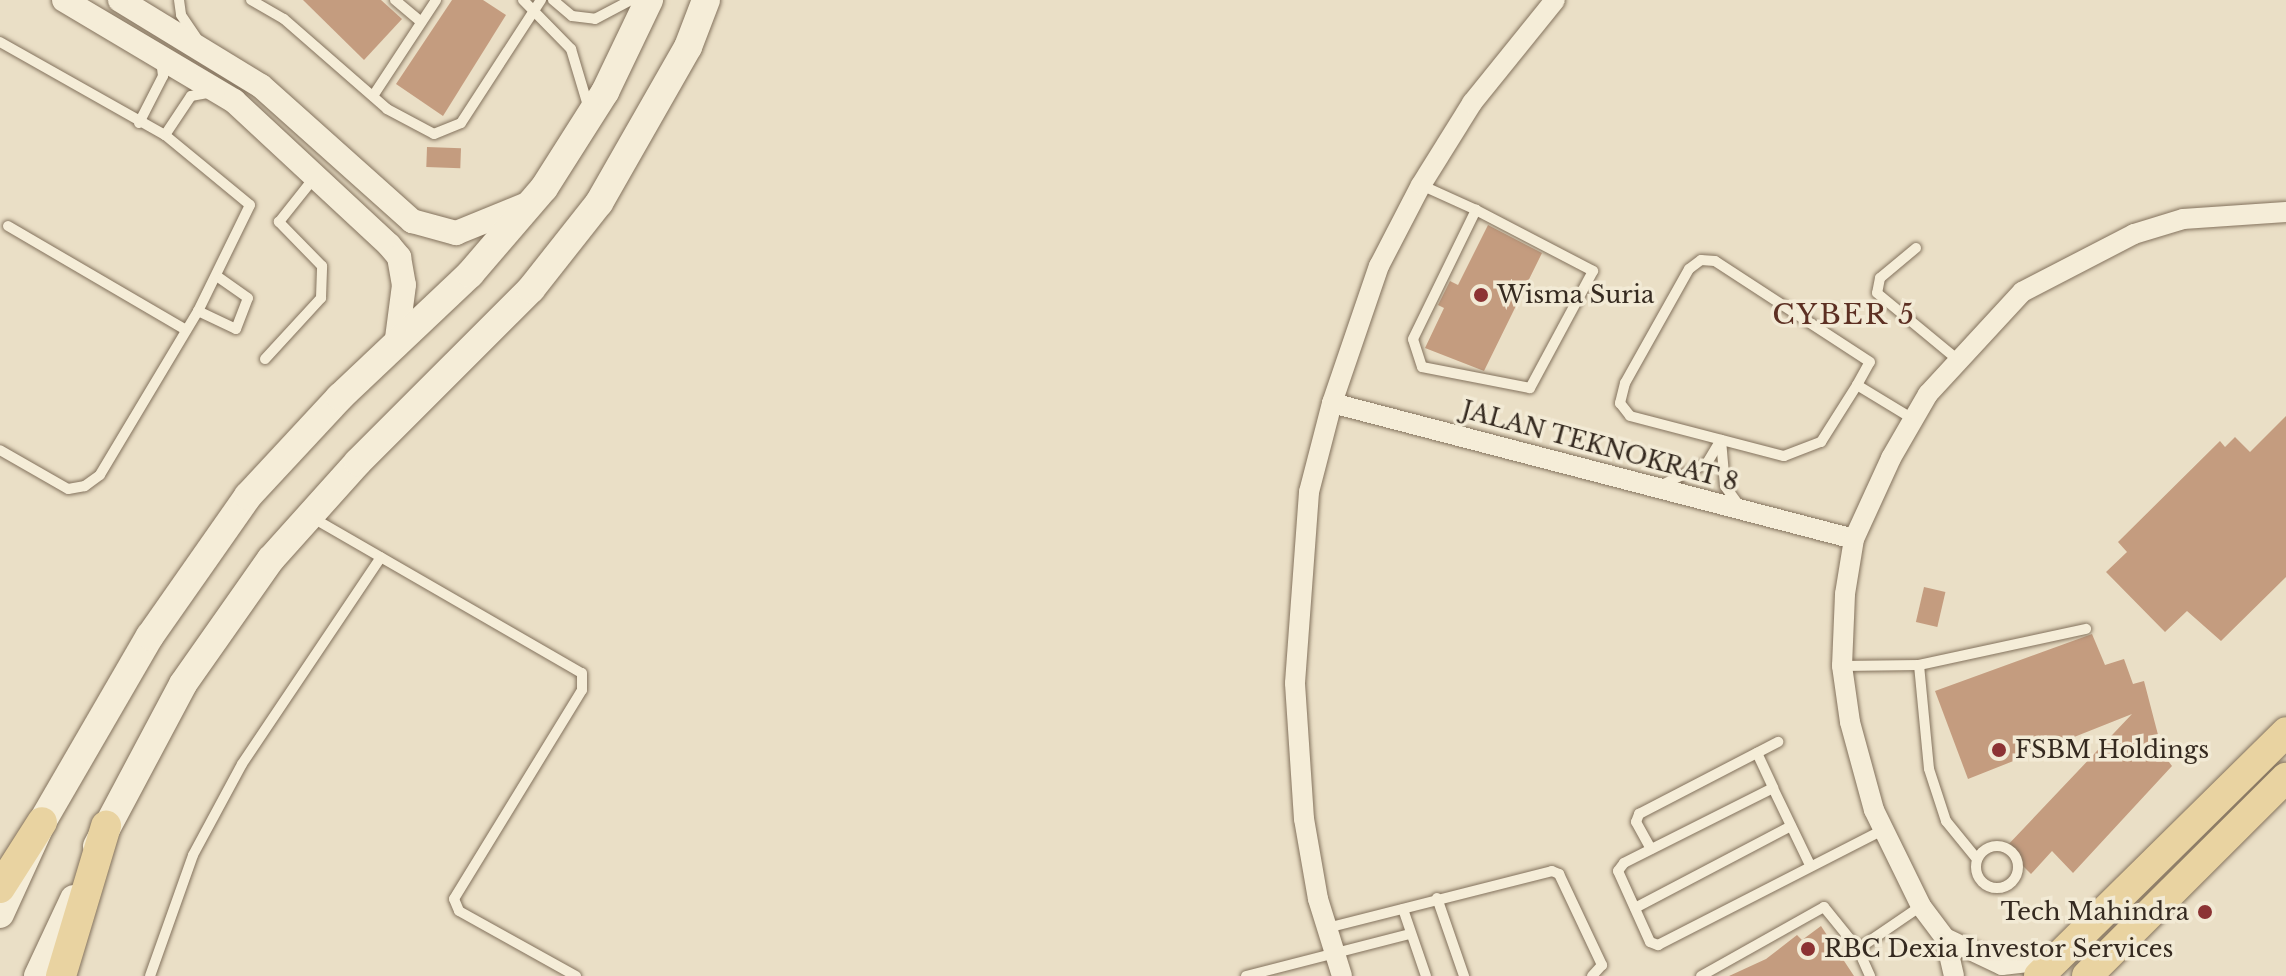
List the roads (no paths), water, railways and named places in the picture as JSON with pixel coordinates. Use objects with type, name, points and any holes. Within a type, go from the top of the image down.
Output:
[{"type":"main road","points":[[0,888],[150,636],[248,496],[340,397],[470,274],[533,202],[591,114],[649,0]]},
{"type":"main road","points":[[38,976],[106,826],[183,684],[308,515],[531,289],[599,203],[688,47],[706,0]]},
{"type":"main road","points":[[2050,967],[2286,732]]},
{"type":"main road","points":[[2087,976],[2286,778]]},
{"type":"main road","points":[[0,914],[42,822]]},
{"type":"main road","points":[[61,976],[106,826]]},
{"type":"street","points":[[64,0],[218,91],[315,176],[399,257],[404,285],[396,346]]},
{"type":"street","points":[[120,0],[205,48],[261,86],[412,221],[456,233],[533,202]]},
{"type":"street","points":[[1342,976],[1327,928],[1304,819],[1295,683],[1297,605],[1309,492],[1332,403],[1379,266],[1421,185],[1472,103],[1555,0]]},
{"type":"street","points":[[1954,976],[1945,938],[1921,906],[1883,830],[1850,722],[1842,666],[1845,594],[1854,539],[1913,419],[1958,360],[2022,292],[2068,265],[2134,234],[2286,200]]},
{"type":"street","points":[[2216,215],[2286,212]]},
{"type":"street","name":"JALAN TEKNOKRAT 8","points":[[1332,403],[1854,539]]},
{"type":"street","points":[[1945,938],[2002,965],[2050,967]]},
{"type":"lane","points":[[179,0],[185,23],[205,48]]},
{"type":"lane","points":[[251,0],[284,19],[373,96],[424,131],[455,130],[541,0]]},
{"type":"lane","points":[[395,0],[421,22]]},
{"type":"lane","points":[[373,96],[436,0]]},
{"type":"lane","points":[[523,0],[571,49],[591,114]]},
{"type":"lane","points":[[553,0],[572,16],[595,19],[631,0]]},
{"type":"lane","points":[[0,42],[165,135],[250,205],[198,311],[100,475],[85,486],[68,489],[0,450]]},
{"type":"lane","points":[[139,123],[163,76],[161,57]]},
{"type":"lane","points":[[165,135],[191,96],[218,91]]},
{"type":"lane","points":[[265,359],[321,298],[322,266],[279,222],[315,176]]},
{"type":"lane","points":[[1421,185],[1476,210],[1593,271],[1530,388],[1422,367],[1413,339],[1476,210]]},
{"type":"lane","points":[[8,226],[186,330]]},
{"type":"lane","points":[[1916,248],[1880,278],[1877,293],[1958,360]]},
{"type":"lane","points":[[1701,260],[1715,261],[1870,362],[1857,385],[1821,442],[1784,456],[1630,416],[1620,403],[1625,383],[1689,269],[1701,260]]},
{"type":"lane","points":[[198,311],[236,329],[248,298],[217,276]]},
{"type":"lane","points":[[1857,385],[1913,419]]},
{"type":"lane","points":[[1656,487],[1700,469],[1721,440]]},
{"type":"lane","points":[[1721,440],[1725,486],[1742,510]]},
{"type":"lane","points":[[308,515],[582,673],[582,690],[454,899],[459,911],[576,976]]},
{"type":"lane","points":[[150,976],[193,855],[242,764],[381,557]]},
{"type":"lane","points":[[1842,666],[1919,665],[2086,629]]},
{"type":"lane","points":[[1919,665],[1929,769],[1946,821],[1977,859],[1979,879],[1990,887],[2010,884],[2017,873],[2016,859],[2007,849],[1986,849],[1977,859]]},
{"type":"lane","points":[[1651,849],[1636,822],[1639,814],[1778,742]]},
{"type":"lane","points":[[1757,753],[1810,865]]},
{"type":"lane","points":[[1773,788],[1651,849],[1618,871],[1650,942],[1658,945],[1883,830]]},
{"type":"lane","points":[[1635,908],[1791,826]]},
{"type":"lane","points":[[1327,928],[1552,871],[1559,874],[1602,965],[1592,976]]},
{"type":"lane","points":[[1437,898],[1464,976]]},
{"type":"lane","points":[[1858,949],[1921,906]]},
{"type":"lane","points":[[1701,976],[1824,907],[1858,949],[1870,976]]},
{"type":"lane","points":[[1403,909],[1426,976]]},
{"type":"lane","points":[[1246,976],[1267,974],[1410,934]]},
{"type":"place","name":"Wisma Suria","points":[[1481,295]]},
{"type":"place","name":"FSBM Holdings","points":[[1999,750]]},
{"type":"place","name":"Tech Mahindra","points":[[2205,912]]},
{"type":"place","name":"RBC Dexia Investor Services","points":[[1808,949]]},
{"type":"district","name":"CYBER 5","points":[[1844,315]]}]
